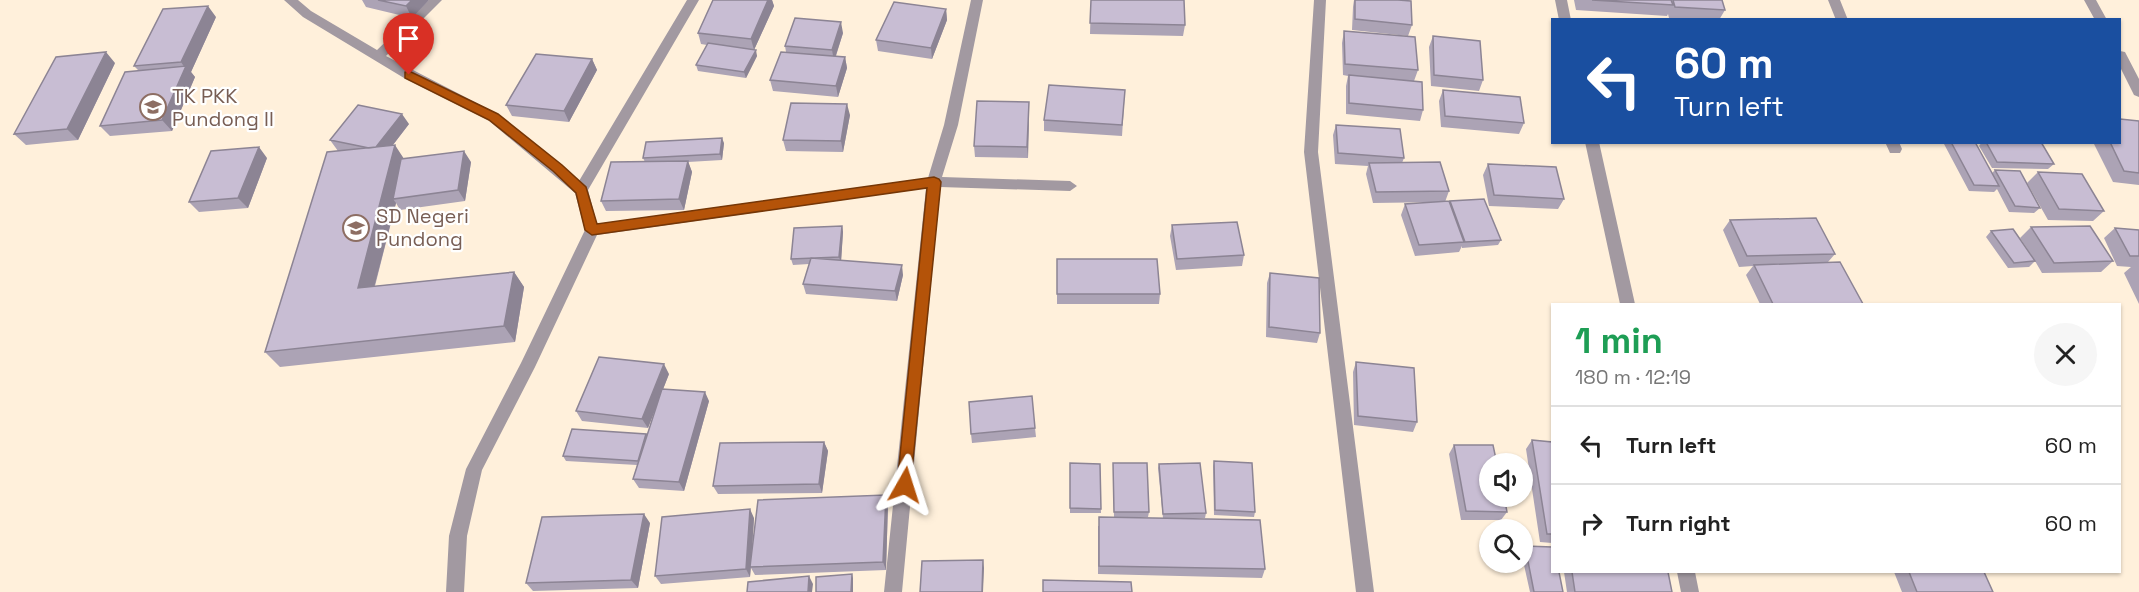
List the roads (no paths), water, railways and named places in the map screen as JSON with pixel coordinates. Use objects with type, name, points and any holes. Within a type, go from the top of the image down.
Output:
[{"type":"street","points":[[290,0],[306,14],[409,75],[493,117],[581,190],[592,230],[527,367],[474,469],[458,536],[455,592]]},
{"type":"street","points":[[378,56],[436,0]]},
{"type":"street","points":[[581,190],[693,0]]},
{"type":"street","points":[[893,592],[934,182],[951,125],[977,0]]},
{"type":"street","points":[[1320,0],[1311,152],[1365,592]]},
{"type":"street","points":[[1561,0],[1565,18]]},
{"type":"street","points":[[1834,0],[1841,18]]},
{"type":"street","points":[[2090,0],[2100,18]]},
{"type":"street","points":[[2121,57],[2139,92]]},
{"type":"street","points":[[1592,144],[1628,303]]},
{"type":"street","points":[[592,230],[934,182],[1070,186]]},
{"type":"street","points":[[1686,573],[1690,592]]},
{"type":"place","name":"TK PKK Pundong II","points":[[153,107]]},
{"type":"place","name":"SD Negeri Pundong","points":[[356,228]]}]
